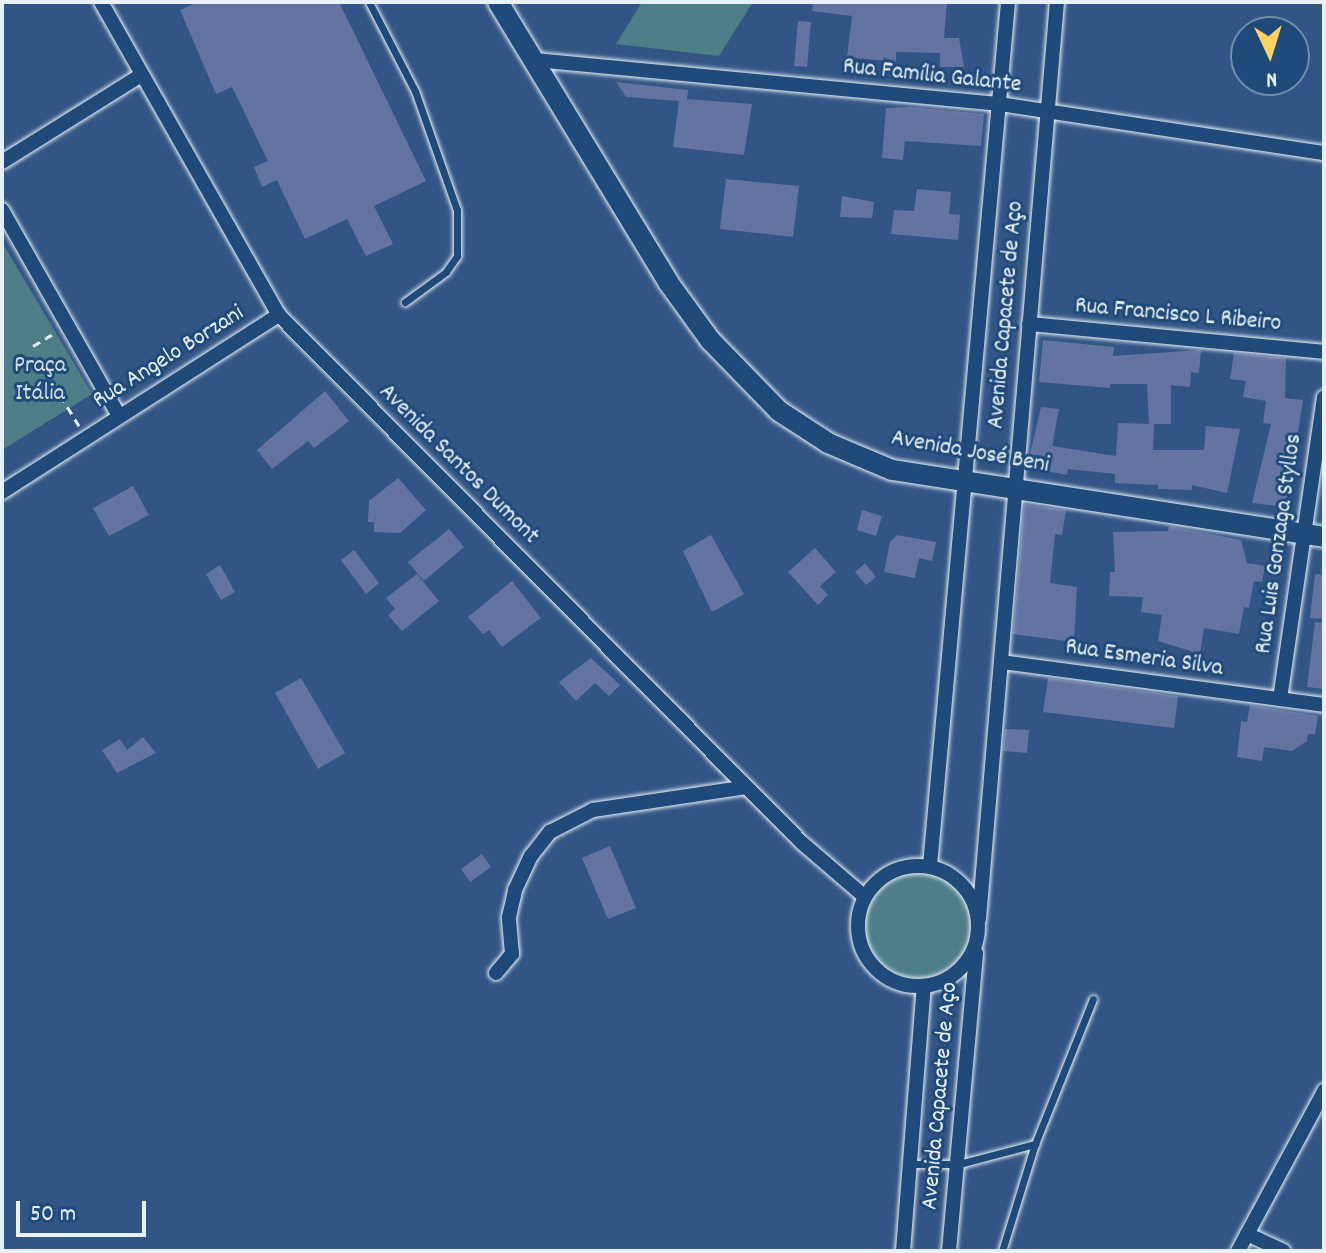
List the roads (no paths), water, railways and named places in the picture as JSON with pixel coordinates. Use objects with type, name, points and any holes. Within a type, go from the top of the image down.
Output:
[{"type":"main road","name":"Avenida José Beni","points":[[498,2],[668,282],[710,340],[779,411],[828,443],[892,470],[1315,536]]},
{"type":"street","name":"Avenida Santos Dumont","points":[[101,2],[279,315],[746,787],[865,897]]},
{"type":"street","name":"Avenida Capacete de Aço","points":[[930,866],[1008,2]]},
{"type":"street","name":"Avenida Capacete de Aço","points":[[979,919],[1002,662],[1012,488],[1057,2]]},
{"type":"street","name":"Rua Família Galante","points":[[534,60],[999,104],[1324,153]]},
{"type":"street","points":[[2,162],[141,75]]},
{"type":"street","points":[[2,210],[119,416]]},
{"type":"street","name":"Rua Angelo Borzani","points":[[2,492],[85,436],[279,315]]},
{"type":"street","name":"Rua Francisco L Ribeiro","points":[[1029,324],[1324,352]]},
{"type":"street","name":"Rua Luis Gonzaga Styllos","points":[[1280,699],[1315,536],[1324,397]]},
{"type":"street","name":"Rua Esmeria Silva","points":[[1002,662],[1324,705]]},
{"type":"street","points":[[496,973],[512,954],[509,917],[515,890],[531,856],[550,832],[593,810],[746,787]]},
{"type":"street","points":[[930,866],[963,885],[979,919],[976,945],[956,973],[924,986],[888,979],[863,951],[858,924],[865,897],[893,871],[930,866]]},
{"type":"street","name":"Avenida Capacete de Aço","points":[[949,1251],[976,945]]},
{"type":"street","name":"Avenida Capacete de Aço","points":[[903,1251],[924,986]]},
{"type":"street","points":[[1238,1251],[1324,1091]]},
{"type":"street","points":[[1247,1234],[1283,1251]]},
{"type":"lane","points":[[369,2],[415,91],[457,210],[457,256],[446,272],[405,302]]},
{"type":"lane","points":[[1002,1251],[1035,1144],[1093,999]]},
{"type":"lane","points":[[911,1164],[959,1164],[1035,1144]]},
{"type":"park label","name":"Praça Itália","points":[[40,381]]}]
